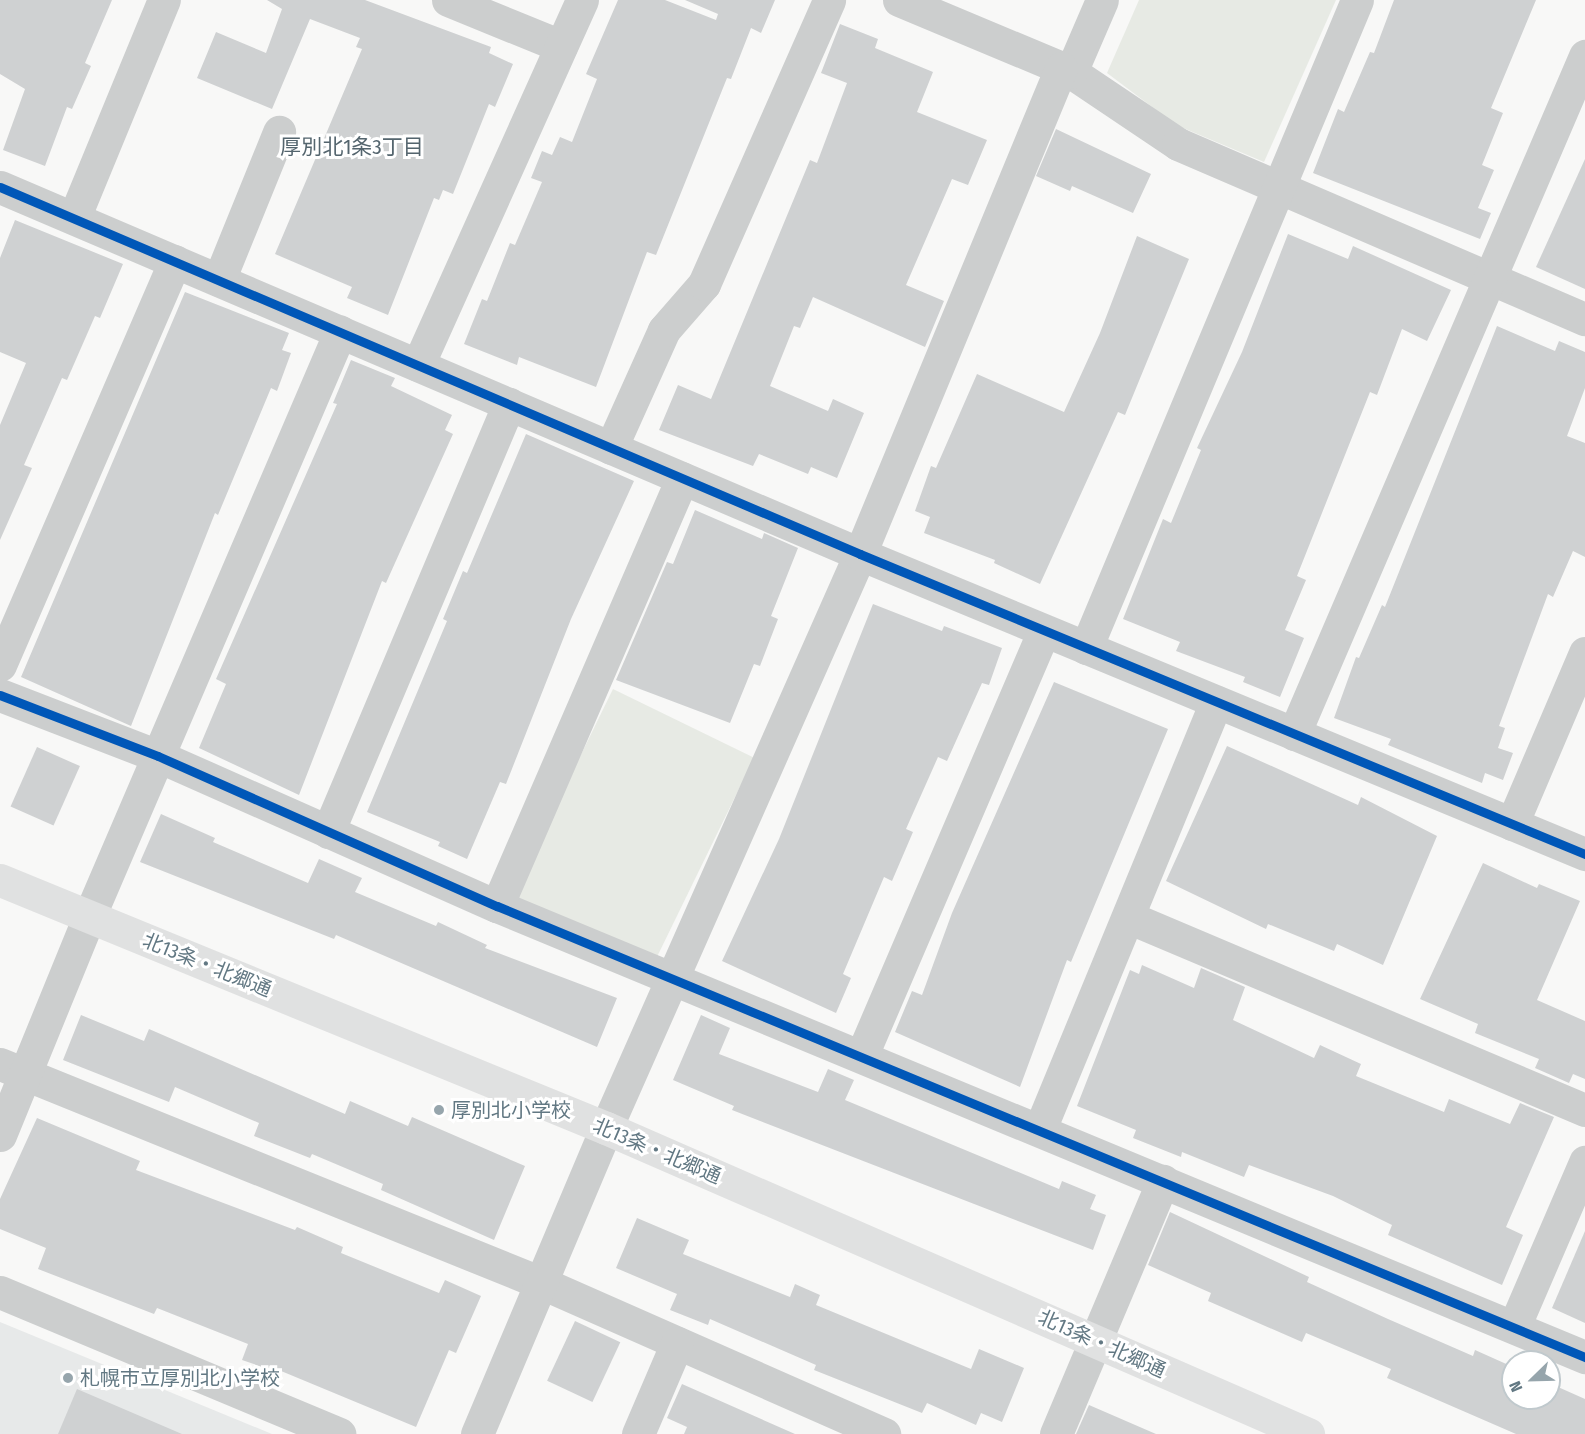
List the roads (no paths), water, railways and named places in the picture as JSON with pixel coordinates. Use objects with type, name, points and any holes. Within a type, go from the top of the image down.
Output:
[{"type":"main road","name":"北13条・北郷通","points":[[0,880],[606,1128],[1308,1434]]},
{"type":"street","points":[[74,218],[164,0]]},
{"type":"street","points":[[448,0],[561,46]]},
{"type":"street","points":[[418,365],[582,0]]},
{"type":"street","points":[[611,448],[664,330],[704,284],[829,0]]},
{"type":"street","points":[[899,0],[1066,70],[1178,144],[1585,319]]},
{"type":"street","points":[[477,1434],[543,1284],[606,1128],[860,554],[1066,70],[1102,0]]},
{"type":"street","points":[[1086,648],[1357,0]]},
{"type":"street","points":[[1294,734],[1585,56]]},
{"type":"street","points":[[219,280],[279,132]]},
{"type":"street","points":[[3,196],[74,218],[860,554],[1585,854]]},
{"type":"street","points":[[0,665],[175,261]]},
{"type":"street","points":[[0,1135],[13,1069],[88,916],[340,332]]},
{"type":"street","points":[[328,832],[509,404]]},
{"type":"street","points":[[497,906],[682,478]]},
{"type":"street","points":[[862,1055],[1044,631]]},
{"type":"street","points":[[1512,824],[1585,653]]},
{"type":"street","points":[[0,695],[158,756],[497,906],[673,976],[1585,1357]]},
{"type":"street","points":[[1040,1129],[1216,702]]},
{"type":"street","points":[[1128,917],[1585,1110]]},
{"type":"street","points":[[13,1069],[543,1284],[677,1343],[842,1426],[884,1434]]},
{"type":"street","points":[[1514,1327],[1585,1162]]},
{"type":"street","points":[[1056,1434],[1163,1181]]},
{"type":"street","points":[[0,1292],[339,1434]]},
{"type":"street","points":[[638,1434],[677,1343]]},
{"type":"place","name":"厚別北小学校","points":[[439,1110]]},
{"type":"place","name":"札幌市立厚別北小学校","points":[[68,1378]]},
{"type":"district","name":"厚別北1条3丁目","points":[[352,147]]}]
